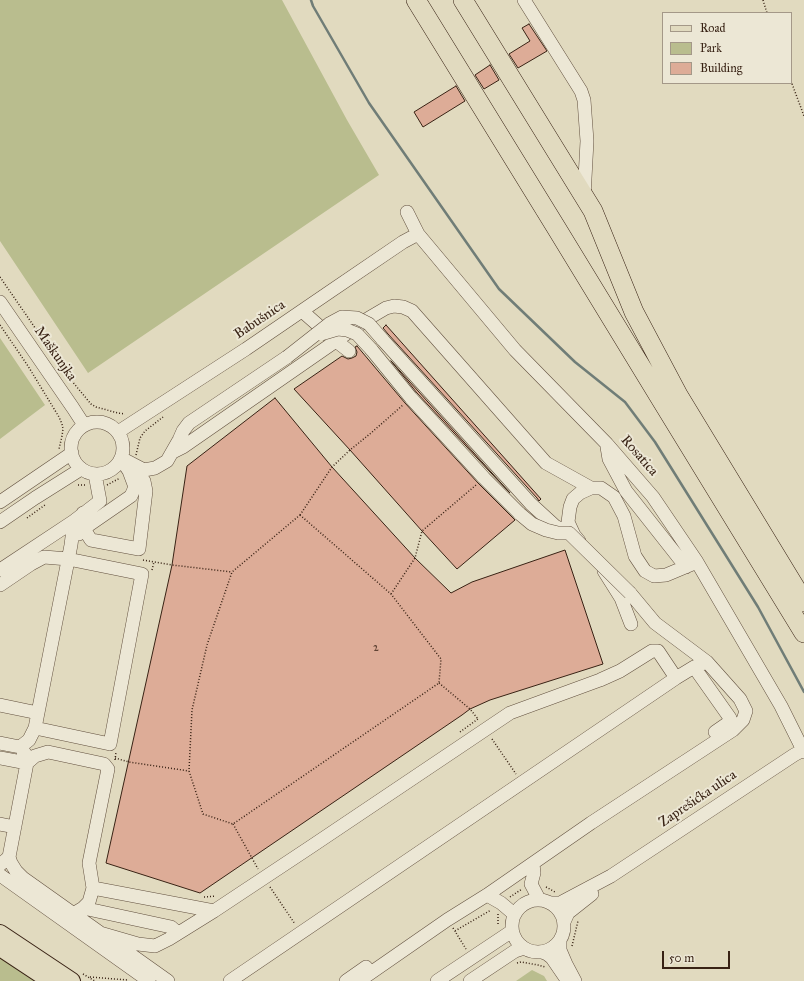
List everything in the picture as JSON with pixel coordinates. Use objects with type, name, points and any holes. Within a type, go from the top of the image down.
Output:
[{"type":"highway","points":[[416,0],[804,633]]},
{"type":"highway","points":[[463,0],[593,212],[634,312],[678,395],[804,602]]},
{"type":"main road","points":[[0,933],[72,981]]},
{"type":"main road","points":[[0,948],[50,981]]},
{"type":"street","points":[[524,0],[581,91],[584,100],[587,141],[584,197]]},
{"type":"street","name":"Rosatica","points":[[407,212],[418,234],[515,350],[607,444],[653,497],[692,564],[781,706],[803,751]]},
{"type":"street","name":"Babušnica","points":[[118,432],[246,349],[418,234]]},
{"type":"street","name":"Maškunjka","points":[[0,302],[84,425]]},
{"type":"street","points":[[172,452],[183,447],[369,318],[386,308],[394,306],[403,307],[412,311],[546,464],[591,488]]},
{"type":"street","points":[[302,311],[349,351]]},
{"type":"street","points":[[127,460],[144,470],[155,468],[167,461],[179,440],[182,431],[189,423],[287,357],[329,324],[342,317],[357,318],[369,324],[531,504],[555,526],[569,533],[630,594],[655,623],[707,662],[740,698],[746,711],[743,720],[733,730],[591,823],[487,895],[447,920],[360,981]]},
{"type":"street","points":[[313,336],[338,329],[347,330],[357,334],[411,398],[484,478],[520,514],[532,524],[546,530],[558,533],[569,533]]},
{"type":"street","points":[[0,570],[80,521],[100,501],[88,472],[81,468],[74,459],[71,445],[73,437],[78,430],[91,422],[99,421],[113,427],[118,432],[122,438],[124,445],[123,452],[127,460],[144,481],[146,492],[139,548],[91,540],[80,521]]},
{"type":"street","points":[[0,502],[72,453]]},
{"type":"street","points":[[92,479],[110,471],[127,460]]},
{"type":"street","points":[[80,521],[89,524],[131,496],[135,487],[129,471],[124,464],[127,460]]},
{"type":"street","points":[[0,522],[81,468]]},
{"type":"street","points":[[631,624],[621,598],[595,556],[574,535],[568,522],[570,507],[573,499],[580,493],[591,488],[601,488],[614,497],[624,516],[635,556],[645,571],[654,576],[666,575],[692,564]]},
{"type":"street","points":[[20,747],[29,740],[35,728],[71,545],[80,521]]},
{"type":"street","points":[[0,585],[44,557],[68,559],[147,572],[110,744],[35,728]]},
{"type":"street","points":[[100,933],[138,944],[155,946],[214,911],[510,713],[600,680],[620,671],[652,651],[658,651],[676,678]]},
{"type":"street","points":[[230,981],[676,678],[694,667],[707,662]]},
{"type":"street","points":[[346,981],[728,723],[730,718],[694,667]]},
{"type":"street","points":[[0,705],[38,713]]},
{"type":"street","points":[[0,743],[20,747],[26,755],[27,764],[15,827],[5,861],[11,863],[23,878],[78,911],[100,933],[168,981]]},
{"type":"street","name":"Zaprešićka ulica","points":[[552,903],[560,903],[611,876],[787,759],[803,751]]},
{"type":"street","points":[[27,764],[35,756],[48,752],[104,764],[108,769],[89,863],[93,888],[89,902],[78,911]]},
{"type":"street","points":[[0,758],[27,764]]},
{"type":"street","points":[[0,824],[15,827]]},
{"type":"street","points":[[533,864],[534,873],[531,884],[539,900]]},
{"type":"street","points":[[0,875],[149,981]]},
{"type":"street","name":"Zaprešićka ulica","points":[[564,922],[568,913],[592,894],[611,876]]},
{"type":"street","points":[[93,888],[214,911]]},
{"type":"street","points":[[487,895],[501,903],[514,914]]},
{"type":"street","points":[[542,952],[552,948],[558,943],[562,936],[564,922],[562,914],[552,903],[546,900],[532,900],[520,906],[514,914],[512,924],[514,937],[524,948],[531,951],[542,952],[552,958],[568,981]]},
{"type":"street","points":[[78,911],[171,927],[178,933]]},
{"type":"street","points":[[437,981],[512,931]]},
{"type":"street","points":[[560,940],[560,950],[575,981]]},
{"type":"street","points":[[470,981],[515,951],[524,948]]},
{"type":"path","points":[[763,0],[767,12]]},
{"type":"path","points":[[792,84],[804,116]]},
{"type":"path","points":[[0,277],[71,380],[91,404],[96,407],[125,414]]},
{"type":"path","points":[[0,325],[28,366],[59,417],[63,429],[57,452]]},
{"type":"path","points":[[300,515],[391,594],[441,658],[439,682],[233,824],[203,814],[189,771],[192,710],[207,645],[232,572],[300,515],[332,467],[411,398]]},
{"type":"path","points":[[127,460],[145,431]]},
{"type":"path","points":[[105,486],[124,476]]},
{"type":"path","points":[[391,594],[415,558],[422,531],[484,478]]},
{"type":"path","points":[[77,485],[92,479]]},
{"type":"path","points":[[139,559],[232,572]]},
{"type":"path","points":[[147,572],[154,562]]},
{"type":"path","points":[[459,733],[478,720]]},
{"type":"path","points":[[114,766],[117,750]]},
{"type":"path","points":[[508,898],[523,888]]},
{"type":"path","points":[[201,898],[221,896]]},
{"type":"path","points":[[455,931],[493,909]]},
{"type":"path","points":[[571,950],[577,921],[580,915]]},
{"type":"path","points":[[447,920],[468,952]]},
{"type":"path","points":[[514,964],[521,962],[538,965],[548,969]]},
{"type":"path","points":[[88,977],[134,981]]},
{"type":"green space","points":[[0,0],[282,0],[347,120],[379,175],[88,373],[0,241]]},
{"type":"green space","points":[[0,338],[45,405],[0,439]]},
{"type":"green space","points":[[0,954],[41,981],[0,981]]},
{"type":"green space","points":[[532,970],[544,976],[547,981],[516,981]]},
{"type":"building","points":[[529,24],[547,51],[518,68],[509,54],[530,41],[522,28]]},
{"type":"building","points":[[490,65],[499,80],[484,89],[475,75]]},
{"type":"building","points":[[456,86],[465,101],[423,127],[414,112]]},
{"type":"building","points":[[386,325],[541,499],[539,501],[388,334],[383,328]]},
{"type":"building","points":[[357,346],[405,403],[478,483],[515,520],[457,569],[294,389],[342,356],[348,359],[356,356],[357,352],[355,347]]},
{"type":"building","points":[[391,361],[510,493],[417,393]]},
{"type":"building","points":[[275,398],[332,467],[415,558],[451,593],[472,582],[565,550],[603,664],[490,700],[470,709],[200,893],[106,863],[172,565],[187,466]]},
{"type":"waterway","points":[[311,0],[313,6],[369,103],[499,289],[575,362],[625,402],[655,442],[758,607],[804,692]]}]
